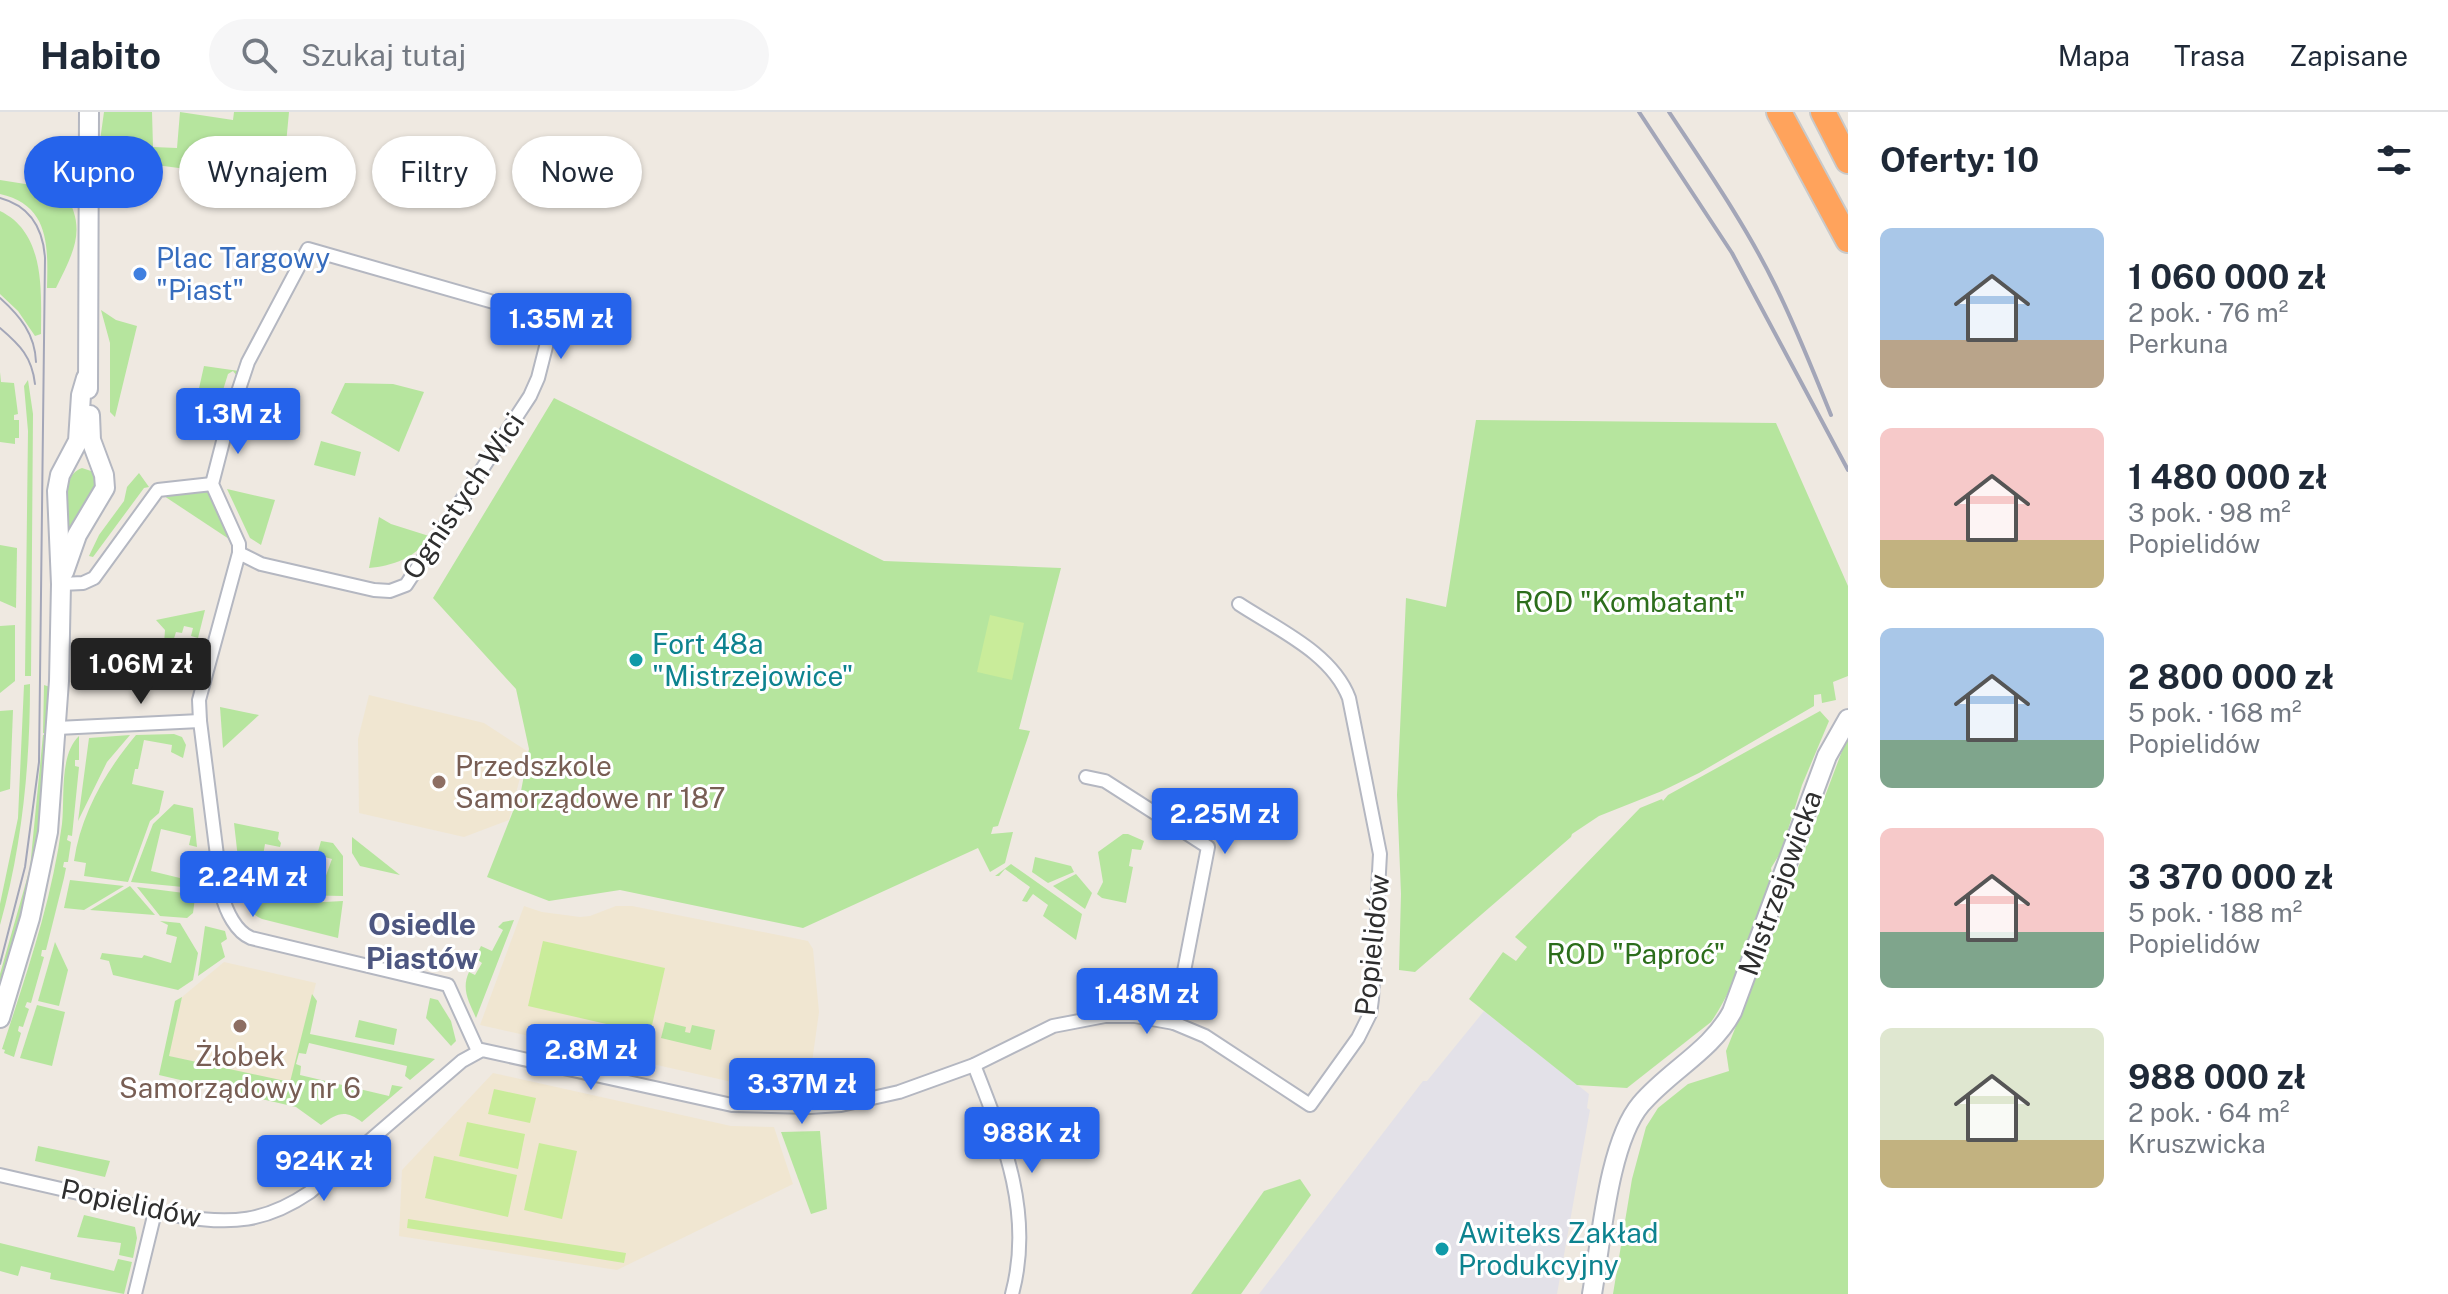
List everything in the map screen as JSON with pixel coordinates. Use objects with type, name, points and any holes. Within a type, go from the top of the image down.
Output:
[{"type":"highway","points":[[1779,112],[1848,240]]},
{"type":"highway","points":[[1823,112],[1848,161]]},
{"type":"street","points":[[61,584],[77,535],[104,491],[106,482],[91,440],[86,378],[89,112]]},
{"type":"street","name":"Ognistych Wici","points":[[212,484],[248,362],[308,249],[553,319],[530,396],[406,585],[390,591],[374,590],[261,564],[239,549]]},
{"type":"street","points":[[0,1018],[30,918],[43,861],[57,728],[61,584],[57,491],[62,472],[78,441],[81,395],[86,378]]},
{"type":"street","points":[[62,472],[71,464],[85,461],[103,472]]},
{"type":"street","points":[[61,584],[83,583],[94,578],[158,490],[212,484],[239,549],[199,700],[222,895],[227,910],[242,934],[448,985],[478,1051]]},
{"type":"street","points":[[57,533],[69,539],[77,535]]},
{"type":"street","name":"Popielidów","points":[[0,1175],[155,1212],[206,1220],[228,1221],[272,1214],[332,1174],[462,1061],[478,1051],[492,1051],[753,1108],[825,1106],[899,1092],[974,1065],[1053,1026],[1079,1020],[1135,1016],[1174,1023],[1205,1036],[1310,1105],[1358,1038],[1370,1014],[1380,854],[1349,698],[1342,681],[1325,663],[1239,604]]},
{"type":"street","name":"Mistrzejowicka","points":[[1592,1294],[1612,1177],[1625,1132],[1642,1103],[1709,1044],[1728,1019],[1755,955],[1827,756],[1848,719]]},
{"type":"street","points":[[57,728],[200,721]]},
{"type":"street","points":[[1086,777],[1105,781],[1208,847],[1174,1023]]},
{"type":"street","points":[[974,1065],[1006,1147],[1018,1195],[1021,1243],[1012,1294]]},
{"type":"street","points":[[135,1294],[155,1212]]},
{"type":"shaded area","name":"Przedszkole Samorządowe nr 187","points":[[369,695],[484,723],[527,751],[509,820],[464,837],[359,813],[358,739]]},
{"type":"shaded area","points":[[524,906],[542,912],[580,917],[616,906],[632,906],[808,941],[813,949],[819,1012],[809,1084],[781,1086],[732,1082],[480,1025]]},
{"type":"shaded area","name":"Żłobek Samorządowy nr 6","points":[[224,962],[316,983],[291,1084],[168,1056],[182,997]]},
{"type":"shaded area","points":[[1484,1011],[1589,1094],[1587,1108],[1590,1110],[1557,1294],[1259,1294],[1423,1081],[1427,1081]]},
{"type":"shaded area","points":[[493,1073],[731,1126],[774,1127],[793,1184],[617,1270],[399,1236],[402,1170]]},
{"type":"green space","points":[[104,112],[152,112],[153,136],[101,136]]},
{"type":"green space","points":[[180,112],[233,120],[234,112],[289,112],[287,136],[179,136],[179,168],[163,166],[163,147],[177,148]]},
{"type":"green space","points":[[0,180],[24,184],[24,205],[16,200],[0,194]]},
{"type":"green space","points":[[29,208],[72,208],[75,216],[77,228],[73,251],[56,288],[47,288],[46,243],[37,218]]},
{"type":"green space","points":[[0,211],[15,221],[26,234],[38,265],[41,334],[35,336],[18,311],[0,294]]},
{"type":"green space","points":[[101,310],[116,320],[137,326],[115,417],[110,412],[110,343]]},
{"type":"green space","points":[[204,366],[239,371],[237,376],[233,371],[228,374],[215,416],[189,433]]},
{"type":"green space","points":[[0,372],[1,382],[14,383],[18,414],[14,415],[14,420],[19,420],[19,438],[15,438],[15,444],[0,442]]},
{"type":"green space","points":[[28,380],[33,414],[31,676],[25,676],[28,431],[24,386]]},
{"type":"green space","points":[[345,383],[393,384],[424,392],[399,452],[331,413]]},
{"type":"green space","points":[[554,398],[884,561],[1061,568],[1019,729],[1030,731],[998,826],[993,827],[991,834],[1013,832],[1005,863],[990,872],[978,848],[803,928],[620,890],[549,901],[487,877],[521,791],[529,749],[516,689],[433,598]]},
{"type":"green space","name":"ROD \"Kombatant\"","points":[[1476,420],[1776,423],[1848,586],[1848,676],[1833,682],[1836,700],[1822,703],[1821,694],[1814,695],[1814,706],[1699,773],[1599,816],[1572,834],[1415,972],[1399,970],[1401,894],[1397,795],[1406,598],[1446,607]]},
{"type":"green space","points":[[321,441],[361,452],[355,476],[314,465]]},
{"type":"green space","points":[[82,468],[94,472],[95,489],[88,505],[66,534],[67,487],[75,472]]},
{"type":"green space","points":[[139,473],[149,487],[144,488],[93,557],[89,556],[99,535],[124,501],[127,487]]},
{"type":"green space","points":[[209,489],[229,539],[161,494]]},
{"type":"green space","points":[[227,489],[275,500],[261,545],[250,538]]},
{"type":"green space","points":[[379,517],[429,536],[418,550],[403,560],[369,568]]},
{"type":"green space","points":[[0,545],[17,548],[16,608],[0,601]]},
{"type":"green space","points":[[205,610],[198,638],[191,636],[193,628],[184,626],[182,633],[176,632],[172,645],[164,644],[165,630],[156,620]]},
{"type":"green space","points":[[990,615],[1024,623],[1012,680],[977,672]]},
{"type":"green space","points":[[15,625],[15,681],[0,693],[0,626]]},
{"type":"green space","points":[[30,684],[23,806],[14,866],[0,925],[0,904],[18,818],[24,685]]},
{"type":"green space","points":[[44,685],[50,687],[41,827],[19,927],[0,990],[0,974],[30,868],[43,735],[46,734],[43,733]]},
{"type":"green space","points":[[220,707],[259,715],[223,748]]},
{"type":"green space","points":[[13,710],[10,789],[0,792],[0,711]]},
{"type":"green space","name":"ROD \"Paproć\"","points":[[1820,711],[1829,721],[1802,785],[1781,852],[1771,868],[1772,874],[1739,969],[1711,1022],[1627,1088],[1577,1085],[1469,999],[1503,952],[1516,961],[1527,947],[1515,937],[1640,808],[1663,801],[1668,795]]},
{"type":"green space","points":[[174,734],[182,737],[186,745],[183,758],[171,752],[172,745],[144,740],[132,784],[164,791],[159,813],[150,821],[128,882],[84,876],[86,863],[74,861],[77,843],[105,778],[136,735]]},
{"type":"green space","points":[[130,735],[107,762],[78,821],[89,738]]},
{"type":"green space","points":[[1848,735],[1848,1294],[1613,1294],[1632,1179],[1646,1127],[1658,1108],[1688,1084],[1729,1071],[1726,1051]]},
{"type":"green space","points":[[79,736],[72,836],[68,835],[67,840],[71,842],[68,862],[64,862],[64,878],[46,950],[42,950],[41,956],[44,957],[31,1003],[27,1002],[25,1007],[29,1009],[23,1027],[19,1026],[21,1033],[14,1057],[2,1049],[45,910],[58,853],[68,754]]},
{"type":"green space","points":[[174,804],[193,808],[197,847],[189,845],[191,836],[161,829],[151,871],[180,878],[185,855],[193,857],[189,883],[183,887],[131,882],[153,824]]},
{"type":"green space","points":[[234,823],[279,832],[280,847],[265,844],[261,867],[324,881],[332,859],[317,855],[321,841],[333,843],[343,856],[343,896],[242,894]]},
{"type":"green space","points":[[1123,834],[1144,841],[1141,850],[1132,849],[1129,866],[1133,867],[1126,903],[1097,894],[1103,882],[1098,852]]},
{"type":"green space","points":[[352,837],[400,875],[360,866],[352,853]]},
{"type":"green space","points":[[1035,857],[1071,866],[1074,872],[1048,883],[1032,872]]},
{"type":"green space","points":[[1011,864],[1082,914],[1076,940],[1043,916],[1048,905],[1033,894],[1027,902],[1022,901],[1030,887],[1005,869],[995,876]]},
{"type":"green space","points":[[1076,874],[1092,893],[1085,909],[1053,886]]},
{"type":"green space","points":[[70,880],[124,886],[84,910],[64,908]]},
{"type":"green space","points":[[130,886],[155,915],[90,910]]},
{"type":"green space","points":[[137,887],[184,893],[187,897],[196,890],[193,913],[187,918],[160,916]]},
{"type":"green space","points":[[245,899],[305,903],[343,901],[338,938],[262,919],[248,908]]},
{"type":"green space","points":[[514,920],[476,1018],[466,990],[469,972],[475,975],[482,963],[475,958],[481,946],[492,951],[503,930],[498,927],[503,922]]},
{"type":"green space","points":[[160,921],[180,923],[198,953],[193,980],[178,990],[113,975],[109,961],[100,959],[102,953],[142,958],[144,955],[171,963],[177,937],[166,934],[168,925]]},
{"type":"green space","points":[[205,926],[225,931],[227,939],[221,943],[225,957],[198,976]]},
{"type":"green space","points":[[543,941],[665,968],[650,1034],[528,1006]]},
{"type":"green space","points":[[55,942],[68,970],[59,1006],[38,1001]]},
{"type":"green space","points":[[312,994],[317,1001],[310,1034],[435,1059],[410,1080],[405,1076],[407,1066],[309,1043],[306,1054],[299,1053],[296,1064],[301,1066],[300,1075],[389,1096],[392,1085],[403,1087],[362,1122],[351,1115],[341,1114],[321,1125],[296,1107],[159,1075],[175,1001],[182,997],[169,1056],[290,1082]]},
{"type":"green space","points":[[430,998],[438,1000],[451,1021],[456,1041],[451,1046],[426,1018]]},
{"type":"green space","points":[[37,1005],[65,1012],[52,1066],[20,1058]]},
{"type":"green space","points":[[359,1020],[397,1029],[394,1045],[355,1037]]},
{"type":"green space","points":[[665,1022],[686,1027],[685,1032],[690,1033],[692,1025],[715,1030],[711,1050],[661,1038]]},
{"type":"green space","points":[[494,1089],[536,1098],[530,1123],[488,1114]]},
{"type":"green space","points":[[467,1122],[525,1134],[518,1169],[459,1156]]},
{"type":"green space","points":[[820,1131],[827,1209],[811,1214],[781,1132]]},
{"type":"green space","points":[[539,1143],[577,1151],[562,1219],[524,1210]]},
{"type":"green space","points":[[38,1146],[110,1161],[105,1177],[35,1161]]},
{"type":"green space","points":[[434,1156],[517,1175],[508,1217],[425,1198]]},
{"type":"green space","points":[[1300,1179],[1311,1195],[1241,1294],[1191,1294],[1264,1191]]},
{"type":"green space","points":[[84,1215],[135,1227],[137,1238],[133,1258],[119,1255],[121,1243],[77,1237]]},
{"type":"green space","points":[[408,1219],[626,1253],[624,1263],[407,1228]]},
{"type":"green space","points":[[0,1243],[114,1271],[118,1259],[132,1262],[124,1294],[50,1279],[51,1273],[21,1266],[18,1276],[0,1271]]},
{"type":"tram line","points":[[0,198],[19,207],[33,220],[41,237],[45,258],[39,762],[25,867],[0,964]]},
{"type":"tram line","points":[[0,298],[25,326],[33,343],[36,362]]},
{"type":"tram line","points":[[0,328],[24,352],[35,384]]},
{"type":"railway","points":[[1639,112],[1732,253],[1848,470]]},
{"type":"railway","points":[[1669,112],[1763,262],[1831,415]]},
{"type":"place","name":"Plac Targowy \"Piast\"","points":[[140,274]]},
{"type":"place","name":"Fort 48a \"Mistrzejowice\"","points":[[636,660]]},
{"type":"place","name":"Przedszkole Samorządowe nr 187","points":[[439,782]]},
{"type":"place","name":"Żłobek Samorządowy nr 6","points":[[240,1026]]},
{"type":"place","name":"Awiteks Zakład Produkcyjny","points":[[1442,1249]]},
{"type":"district","name":"Osiedle Piastów","points":[[422,942]]}]
